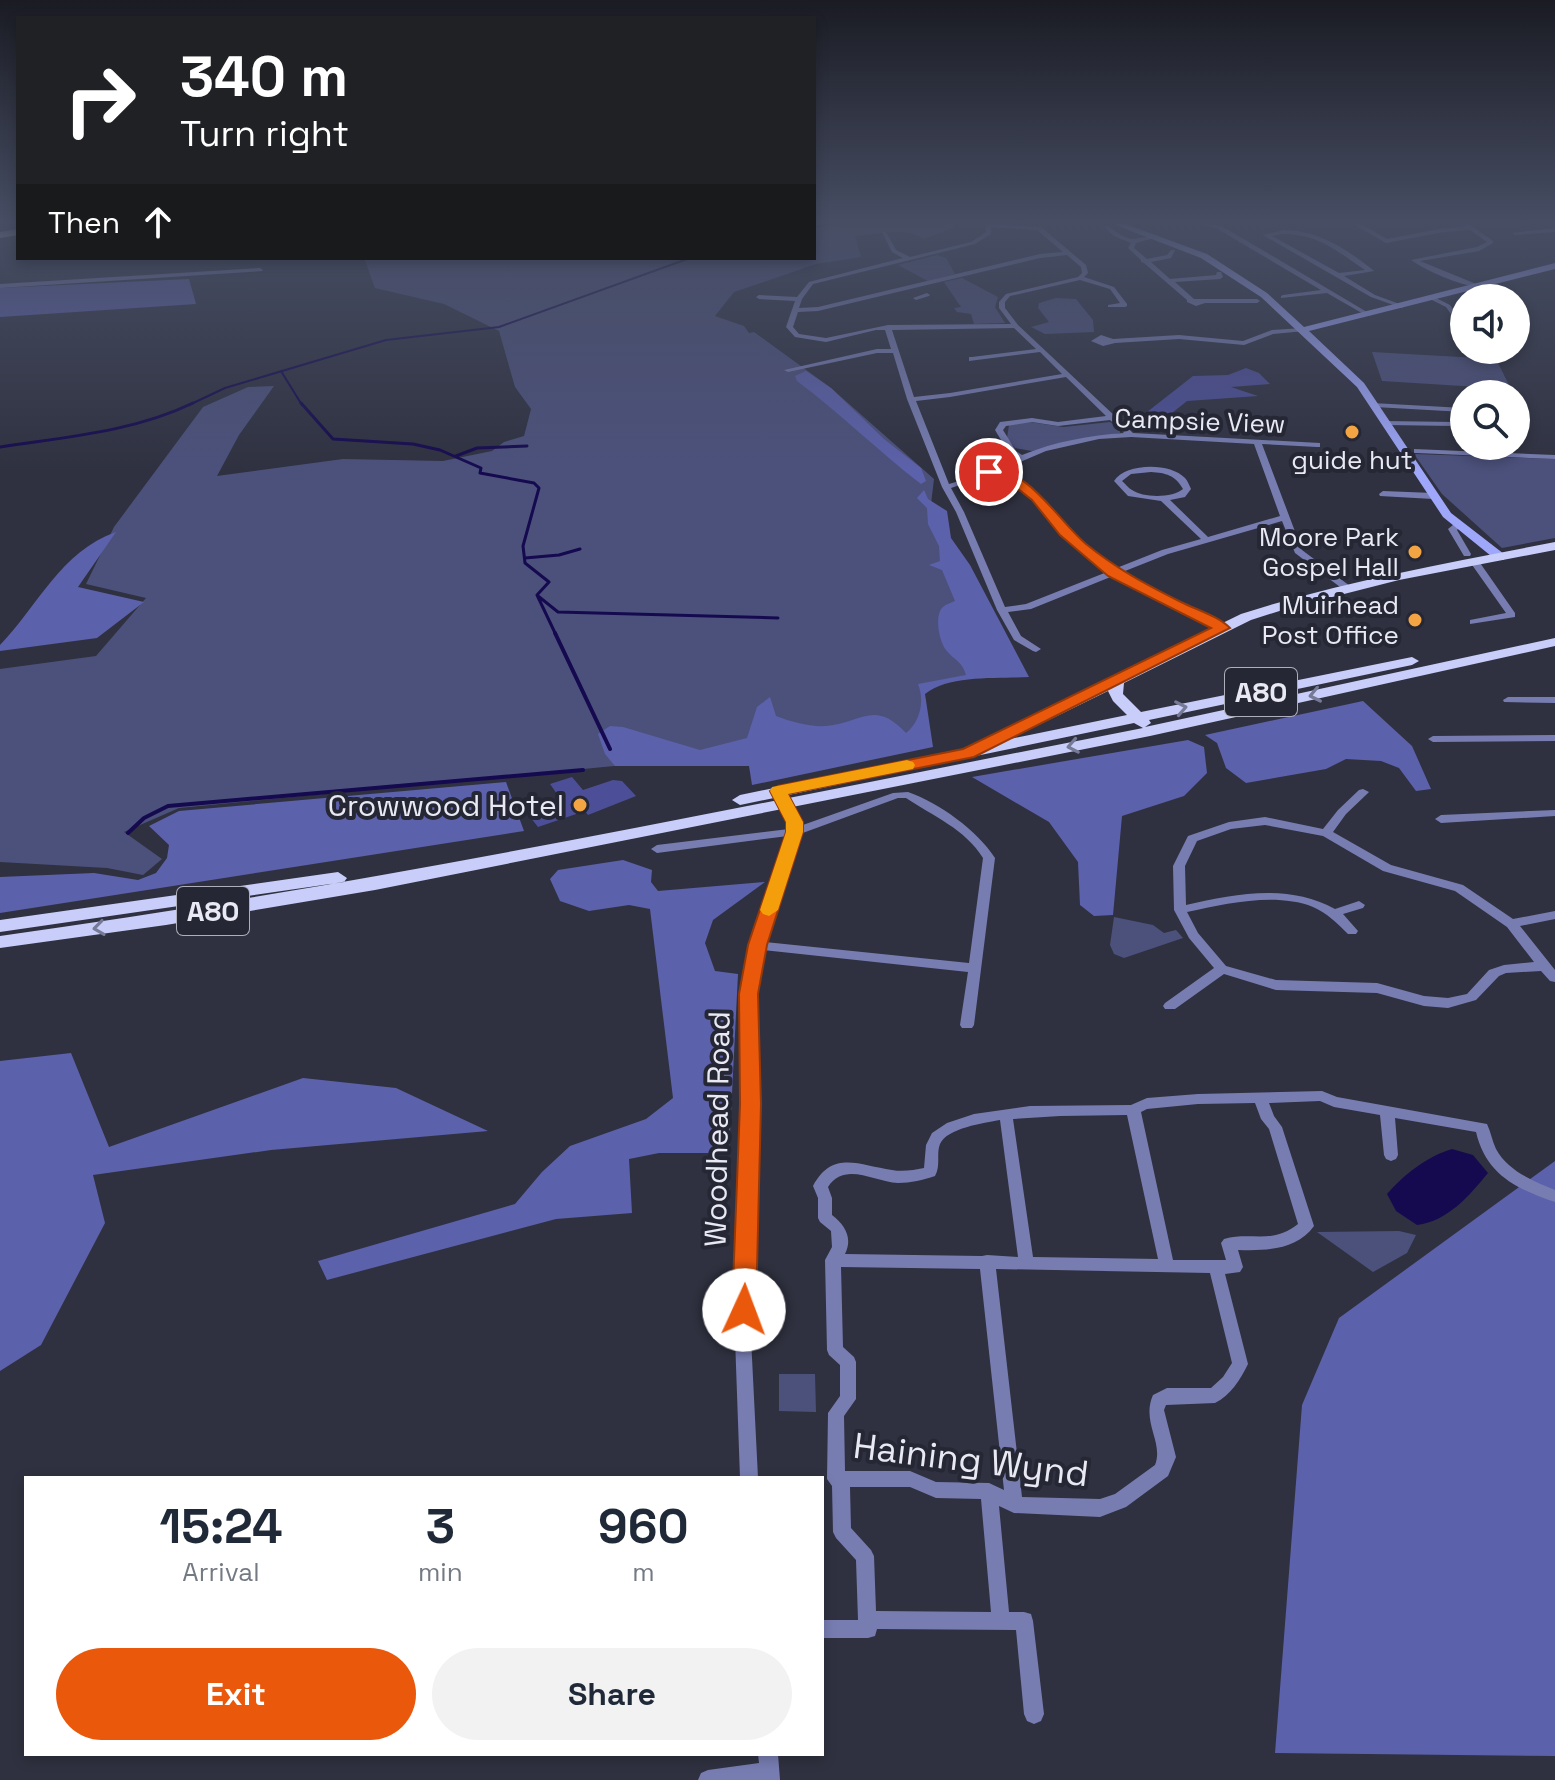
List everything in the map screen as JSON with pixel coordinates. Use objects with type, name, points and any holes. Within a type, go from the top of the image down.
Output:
[{"type":"main road","points":[[1277,307],[1361,385],[1433,496],[1458,524],[1500,557]]},
{"type":"main road","points":[[1303,330],[1398,307]]},
{"type":"main road","points":[[968,753],[1223,628],[1278,606],[1469,553],[1500,557],[1555,546]]},
{"type":"main road","name":"A80","points":[[0,942],[166,919],[375,884],[781,797],[1136,716],[1555,632]]},
{"type":"main road","name":"A80","points":[[0,926],[378,871],[1150,731],[1555,642]]},
{"type":"main road","points":[[1117,682],[1115,694],[1150,731]]},
{"type":"street","points":[[796,307],[789,327],[791,333],[812,339],[844,337],[888,327],[1016,326]]},
{"type":"street","points":[[795,310],[826,307]]},
{"type":"street","points":[[1002,307],[1016,326],[1131,435]]},
{"type":"street","points":[[1355,307],[1369,315]]},
{"type":"street","points":[[888,327],[911,399],[946,487],[1002,610],[1017,638],[1036,649]]},
{"type":"street","points":[[1112,341],[1179,337],[1244,343],[1272,332],[1303,330]]},
{"type":"street","points":[[972,359],[1041,350]]},
{"type":"street","points":[[788,370],[877,351],[895,351]]},
{"type":"street","points":[[911,399],[946,397],[1006,383],[1069,375]]},
{"type":"street","points":[[1375,405],[1450,409]]},
{"type":"street","points":[[1021,458],[1004,441],[999,430],[1003,424],[1032,420],[1058,424],[1114,417]]},
{"type":"street","points":[[1386,423],[1450,424]]},
{"type":"street","name":"Campsie View","points":[[946,487],[972,480],[1044,449],[1099,437],[1131,435],[1317,445]]},
{"type":"street","points":[[1257,442],[1298,551],[1347,588]]},
{"type":"street","points":[[1417,451],[1555,457]]},
{"type":"street","points":[[1164,499],[1182,495],[1187,489],[1181,478],[1149,469],[1128,472],[1118,481],[1123,490],[1131,494],[1164,499],[1207,540]]},
{"type":"street","points":[[989,472],[1017,483],[1036,498],[1064,533],[1113,573],[1223,628]]},
{"type":"street","points":[[1376,484],[1388,504]]},
{"type":"street","points":[[1383,494],[1433,496]]},
{"type":"street","points":[[1002,610],[1028,607],[1165,552],[1285,517]]},
{"type":"street","points":[[1458,524],[1452,529],[1512,615],[1473,622]]},
{"type":"street","points":[[1508,700],[1555,700]]},
{"type":"street","points":[[1433,739],[1555,738]]},
{"type":"street","points":[[1326,833],[1363,792]]},
{"type":"street","points":[[657,849],[795,832],[897,795],[908,795],[973,836],[989,858],[967,1025]]},
{"type":"street","points":[[781,797],[794,822],[795,832]]},
{"type":"street","points":[[1441,819],[1555,813]]},
{"type":"street","points":[[1544,966],[1504,969],[1494,973],[1471,997],[1448,1003],[1424,1001],[1377,988],[1276,985],[1222,969],[1193,935],[1180,910],[1179,866],[1192,839],[1229,826],[1265,821],[1326,833],[1387,868],[1459,888],[1511,924],[1555,978]]},
{"type":"street","name":"Woodhead Road","points":[[749,1476],[743,1338],[750,1104],[749,994],[758,945],[795,832]]},
{"type":"street","points":[[1180,910],[1252,898],[1302,900],[1337,912],[1352,931]]},
{"type":"street","points":[[1337,912],[1359,905]]},
{"type":"street","points":[[1511,924],[1555,915]]},
{"type":"street","points":[[758,945],[973,968]]},
{"type":"street","points":[[1170,1006],[1222,969]]},
{"type":"street","name":"Haining Wynd","points":[[1216,1267],[1240,1364],[1229,1382],[1215,1395],[1167,1396],[1159,1400],[1156,1410],[1167,1457],[1162,1470],[1120,1501],[1100,1508],[1014,1505],[989,1491],[936,1490],[910,1479],[836,1479],[836,1413],[848,1399],[848,1362],[835,1350],[833,1260],[840,1248],[838,1228],[825,1218],[825,1198],[820,1186],[824,1178],[845,1168],[868,1168],[891,1176],[920,1176],[930,1172],[934,1163],[932,1146],[936,1137],[952,1126],[1033,1110],[1133,1110],[1141,1104],[1184,1104],[1198,1099],[1322,1096],[1334,1102],[1482,1128],[1485,1146],[1494,1162],[1512,1176],[1555,1196]]},
{"type":"street","points":[[833,1260],[1026,1261],[1034,1266],[1235,1267],[1229,1243],[1274,1245],[1295,1237],[1306,1226],[1275,1127],[1268,1119],[1261,1099]]},
{"type":"street","points":[[1133,1110],[1167,1267]]},
{"type":"street","points":[[1387,1112],[1391,1155]]},
{"type":"street","points":[[1006,1116],[1026,1261]]},
{"type":"street","points":[[987,1261],[1014,1505]]},
{"type":"street","points":[[824,1629],[868,1629],[865,1556],[842,1532],[841,1479]]},
{"type":"street","points":[[989,1491],[1001,1621]]},
{"type":"street","points":[[867,1620],[1024,1621],[1034,1714]]},
{"type":"street","points":[[708,1780],[769,1769]]},
{"type":"shaded area","points":[[0,307],[150,307],[0,317]]},
{"type":"shaded area","points":[[450,307],[722,307],[715,316],[744,326],[749,333],[754,332],[831,388],[934,479],[931,504],[964,591],[973,677],[925,687],[925,736],[179,808],[124,832],[162,859],[143,875],[107,868],[0,862],[0,669],[96,656],[146,598],[86,584],[114,527],[203,407],[248,387],[274,386],[239,435],[217,476],[343,459],[443,461],[492,451],[504,442],[524,436],[531,409],[515,387],[499,331]]},
{"type":"shaded area","points":[[995,307],[1005,323],[974,324],[971,314],[957,312],[954,308]]},
{"type":"shaded area","points":[[1083,307],[1093,320],[1094,332],[1045,334],[1031,327],[1049,322],[1038,308]]},
{"type":"shaded area","points":[[1372,352],[1450,356],[1450,364],[1498,364],[1506,380],[1450,380],[1450,385],[1382,381]]},
{"type":"shaded area","points":[[806,371],[831,388],[884,439],[921,468],[926,481],[921,484],[797,381],[795,376]]},
{"type":"shaded area","points":[[1030,422],[1063,427],[1110,422],[1120,428],[1120,433],[1032,451],[1015,448],[1007,438],[1009,425]]},
{"type":"shaded area","points":[[1414,454],[1450,455],[1450,460],[1555,459],[1555,538],[1502,548],[1442,494]]},
{"type":"shaded area","points":[[924,490],[928,499],[947,511],[951,538],[970,565],[1029,677],[961,680],[925,694],[933,747],[752,785],[749,766],[615,766],[605,754],[598,734],[610,726],[700,750],[747,738],[757,707],[770,697],[776,716],[794,722],[826,726],[876,715],[895,723],[906,733],[920,711],[918,684],[966,675],[943,646],[940,635],[940,611],[955,601],[942,570],[929,565],[940,561],[939,546],[928,524],[927,508],[917,498]]},
{"type":"shaded area","points":[[116,532],[78,587],[144,602],[97,638],[0,651],[0,645],[65,566],[80,552]]},
{"type":"shaded area","points":[[1363,701],[1412,746],[1431,789],[1416,791],[1399,768],[1381,761],[1346,759],[1326,769],[1246,783],[1226,768],[1217,743],[1205,735]]},
{"type":"shaded area","points":[[1188,740],[1204,747],[1207,773],[1184,796],[1122,816],[1113,915],[1094,916],[1080,905],[1078,862],[1049,822],[972,777]]},
{"type":"shaded area","points":[[506,782],[524,831],[0,913],[0,877],[94,873],[138,880],[156,873],[167,858],[169,845],[149,826],[179,811]]},
{"type":"shaded area","points":[[623,860],[652,870],[651,882],[658,891],[765,882],[713,920],[705,943],[715,971],[738,974],[729,1153],[659,1153],[629,1159],[632,1213],[556,1219],[327,1280],[318,1261],[515,1204],[542,1172],[570,1146],[646,1119],[673,1098],[650,909],[629,905],[589,911],[560,901],[550,879],[558,870]]},
{"type":"shaded area","points":[[1114,917],[1153,925],[1164,933],[1176,930],[1183,938],[1124,958],[1114,954],[1110,945]]},
{"type":"shaded area","points":[[71,1053],[109,1147],[303,1078],[396,1088],[488,1131],[271,1150],[93,1175],[105,1223],[41,1345],[0,1371],[0,1061]]},
{"type":"shaded area","points":[[1452,1149],[1473,1155],[1488,1173],[1448,1213],[1417,1225],[1396,1211],[1387,1194],[1416,1167]]},
{"type":"shaded area","points":[[1555,1161],[1555,1756],[1275,1753],[1302,1405],[1339,1318]]},
{"type":"shaded area","points":[[1399,1231],[1416,1235],[1407,1253],[1373,1272],[1317,1232]]},
{"type":"shaded area","points":[[779,1374],[815,1374],[816,1412],[779,1411]]},
{"type":"building","points":[[1246,368],[1259,373],[1270,384],[1231,387],[1258,396],[1187,401],[1167,417],[1147,412],[1193,376],[1228,375]]},
{"type":"building","name":"Crowwood Hotel","points":[[572,777],[583,790],[613,780],[622,781],[636,796],[588,815],[585,811],[538,827],[527,813],[562,801],[550,784]]},
{"type":"waterway","points":[[281,371],[386,340],[499,327],[554,307]]},
{"type":"waterway","points":[[189,405],[225,388],[281,371]]},
{"type":"waterway","points":[[281,371],[302,405]]},
{"type":"waterway","points":[[0,447],[123,427],[193,403]]},
{"type":"waterway","points":[[301,403],[333,439],[413,444],[440,450],[481,468],[480,473],[534,483],[539,488],[523,546],[525,563],[549,582],[537,595],[556,635]]},
{"type":"waterway","points":[[456,456],[477,448],[527,446]]},
{"type":"waterway","points":[[525,558],[559,555],[580,549]]},
{"type":"waterway","points":[[538,596],[558,612],[778,618]]},
{"type":"waterway","points":[[555,633],[610,749]]},
{"type":"waterway","points":[[128,833],[144,818],[168,806],[583,770]]},
{"type":"slow traffic","points":[[769,910],[795,832],[794,822],[778,791],[907,765]]},
{"type":"place","name":"guide hut","points":[[1352,432]]},
{"type":"place","name":"Moore Park Gospel Hall","points":[[1415,552]]},
{"type":"place","name":"Muirhead Post Office","points":[[1415,620]]},
{"type":"place","name":"Crowwood Hotel","points":[[580,805]]},
{"type":"route","points":[[744,1310],[750,1104],[749,994],[758,945],[795,832],[794,822],[778,791],[968,753],[1223,628],[1113,573],[1064,533],[1036,498],[1017,483],[989,472]]}]
